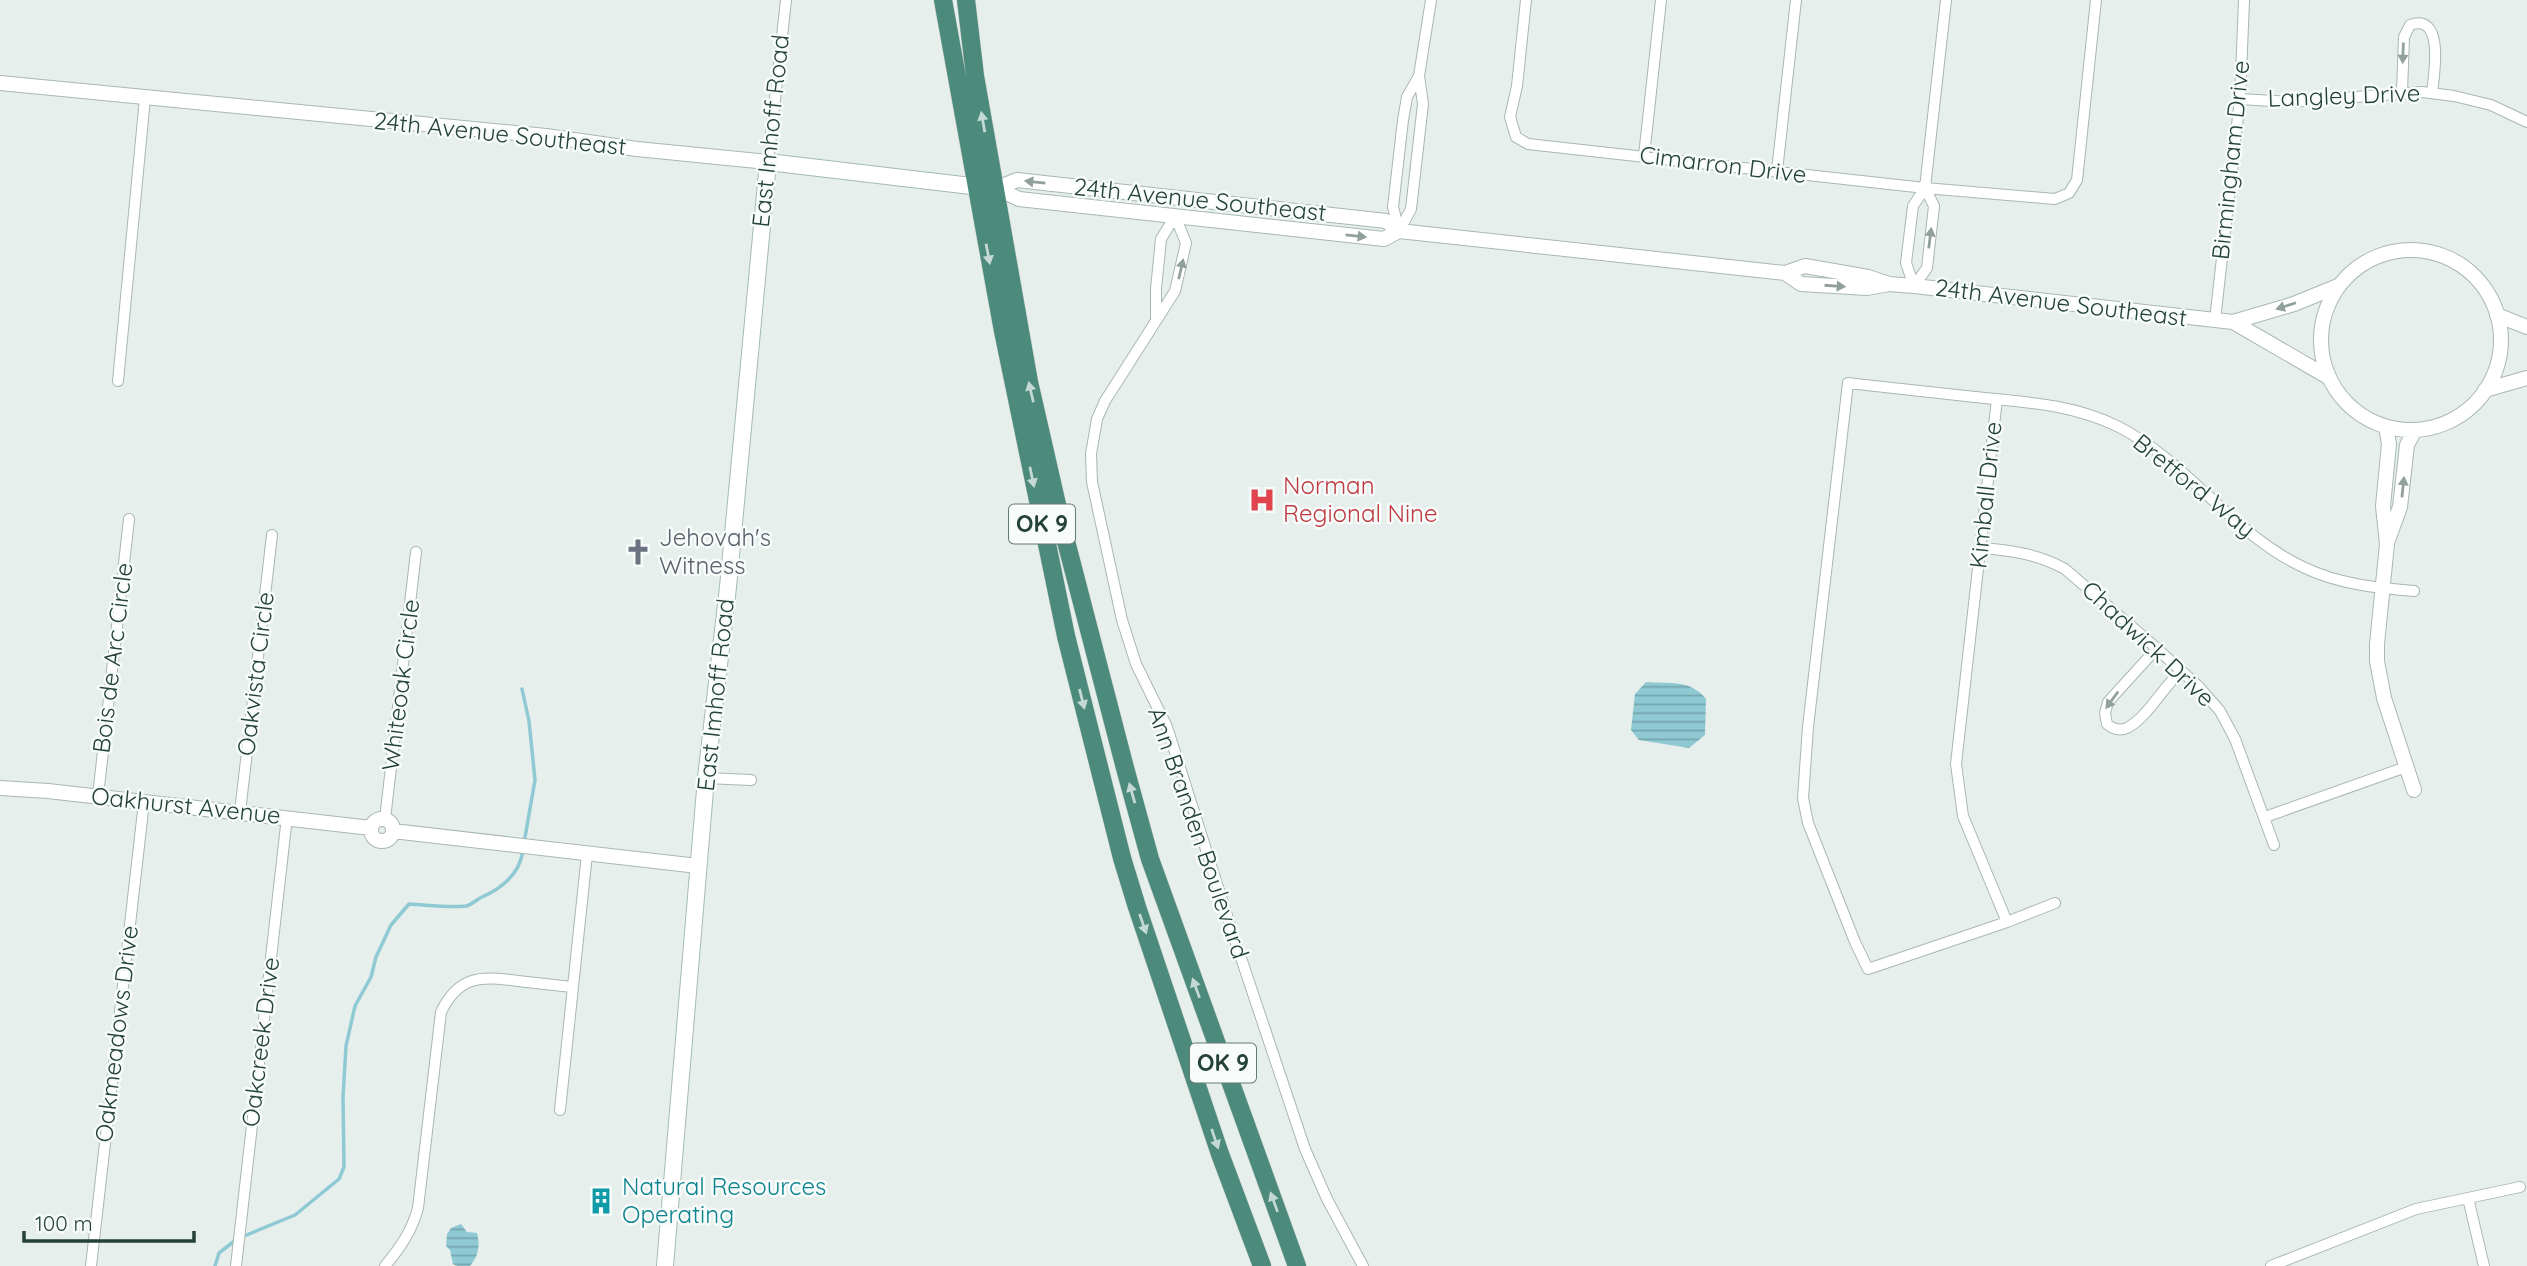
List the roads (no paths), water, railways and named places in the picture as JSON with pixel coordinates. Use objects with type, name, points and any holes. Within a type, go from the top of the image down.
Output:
[{"type":"highway","name":"OK 9","points":[[943,0],[1032,477],[1066,636],[1122,858],[1220,1154],[1262,1266]]},
{"type":"highway","name":"OK 9","points":[[966,0],[975,76],[1029,382],[1064,533],[1146,846],[1297,1266]]},
{"type":"main road","name":"24th Avenue Southeast","points":[[768,162],[997,189]]},
{"type":"main road","name":"East Imhoff Road","points":[[664,1266],[706,778],[729,573],[768,162]]},
{"type":"street","name":"East Imhoff Road","points":[[768,162],[786,0]]},
{"type":"street","points":[[1399,231],[1410,209],[1423,104],[1419,76],[1431,0]]},
{"type":"street","name":"Cimarron Drive","points":[[1526,0],[1517,86],[1510,117],[1516,137],[1528,144],[2043,199],[2056,199],[2069,194],[2077,180],[2096,0]]},
{"type":"street","points":[[1644,156],[1661,0]]},
{"type":"street","points":[[1777,171],[1796,0]]},
{"type":"street","points":[[1914,286],[1906,263],[1913,206],[1925,188],[1946,0]]},
{"type":"street","name":"Birmingham Drive","points":[[2215,320],[2240,99],[2244,0]]},
{"type":"street","points":[[2402,92],[2404,37],[2410,25],[2415,23],[2428,26],[2432,31],[2435,58],[2432,93]]},
{"type":"street","points":[[1399,231],[1393,208],[1403,120],[1407,97],[1419,76]]},
{"type":"street","name":"24th Avenue Southeast","points":[[0,83],[532,135],[768,162]]},
{"type":"street","name":"Langley Drive","points":[[2240,99],[2290,102],[2402,92],[2432,93],[2491,106],[2527,122]]},
{"type":"street","points":[[118,382],[145,98]]},
{"type":"street","name":"24th Avenue Southeast","points":[[997,189],[1017,180],[1386,221],[1399,231],[1785,272],[1805,266],[1868,277],[1889,284],[2233,322],[2294,304],[2338,286]]},
{"type":"street","points":[[1914,286],[1927,268],[1934,206],[1925,188]]},
{"type":"street","name":"24th Avenue Southeast","points":[[997,189],[1019,199],[1384,239],[1399,231]]},
{"type":"street","points":[[1156,318],[1161,239],[1175,216]]},
{"type":"street","name":"Ann Branden Boulevard","points":[[1175,216],[1186,243],[1175,291],[1105,401],[1097,419],[1090,466],[1098,514],[1122,620],[1136,664],[1167,727],[1297,1127],[1327,1199],[1363,1266]]},
{"type":"street","name":"24th Avenue Southeast","points":[[2421,250],[2447,257],[2465,268],[2484,288],[2497,316],[2500,332],[2499,359],[2485,390],[2472,406],[2453,420],[2437,426],[2415,430],[2386,427],[2352,409],[2338,394],[2328,377],[2320,344],[2326,309],[2338,286],[2360,265],[2374,257],[2391,252],[2421,250]]},
{"type":"street","points":[[2497,316],[2527,327]]},
{"type":"street","name":"24th Avenue Southeast","points":[[2233,322],[2328,377]]},
{"type":"street","name":"24th Avenue Southeast","points":[[2485,390],[2527,378]]},
{"type":"street","name":"Bretford Way","points":[[2007,922],[1868,969],[1808,823],[1803,799],[1808,727],[1848,383],[2079,410],[2116,426],[2165,456],[2242,525],[2278,553],[2319,574],[2382,589],[2414,591]]},
{"type":"street","name":"Kimball Drive","points":[[1997,399],[1956,764],[1963,816],[2007,922]]},
{"type":"street","points":[[2386,427],[2389,444],[2383,506],[2387,544],[2377,643],[2379,678],[2414,790]]},
{"type":"street","points":[[2387,544],[2400,507],[2409,440],[2415,430]]},
{"type":"street","name":"Bois de Arc Circle","points":[[97,796],[129,519]]},
{"type":"street","name":"Oakvista Circle","points":[[240,812],[272,535]]},
{"type":"street","name":"Chadwick Drive","points":[[1980,548],[2025,553],[2055,563],[2077,578],[2211,700],[2228,724],[2274,845]]},
{"type":"street","name":"Whiteoak Circle","points":[[389,825],[416,552]]},
{"type":"street","points":[[2157,649],[2108,702],[2105,713],[2107,724],[2116,729],[2128,728],[2181,671]]},
{"type":"street","points":[[2265,817],[2406,767]]},
{"type":"street","points":[[706,778],[751,780]]},
{"type":"street","name":"Oakhurst Avenue","points":[[0,788],[97,796],[371,828]]},
{"type":"street","name":"Oakmeadows Drive","points":[[91,1266],[144,802]]},
{"type":"street","name":"Oakcreek Drive","points":[[236,1266],[287,817]]},
{"type":"street","points":[[389,825],[389,839],[381,841],[373,836],[371,828],[376,820],[389,825],[518,846],[698,866]]},
{"type":"street","points":[[560,1110],[587,854]]},
{"type":"street","points":[[2007,922],[2055,903]]},
{"type":"street","points":[[385,1266],[401,1248],[418,1208],[441,1012],[448,998],[458,987],[487,977],[572,987]]},
{"type":"street","points":[[2271,1266],[2416,1209],[2520,1187]]},
{"type":"street","points":[[2468,1198],[2484,1266]]},
{"type":"water","points":[[1646,682],[1686,685],[1700,693],[1706,699],[1705,735],[1689,748],[1639,740],[1631,730],[1635,694]]},
{"type":"water","points":[[461,1224],[467,1232],[477,1233],[478,1250],[470,1266],[453,1264],[450,1250],[446,1246],[447,1234],[451,1228]]},
{"type":"waterway","points":[[522,689],[529,721],[535,780],[524,843]]},
{"type":"waterway","points":[[215,1266],[219,1253],[237,1239],[295,1215],[339,1179],[344,1167],[343,1097],[346,1046],[355,1006],[371,977],[376,957],[391,925],[409,904],[452,907],[471,904],[508,880],[518,866],[523,850]]},
{"type":"place","name":"Norman Regional Nine","points":[[1262,500]]},
{"type":"place","name":"Jehovah's Witness","points":[[638,552]]},
{"type":"place","name":"Natural Resources Operating","points":[[601,1201]]}]
